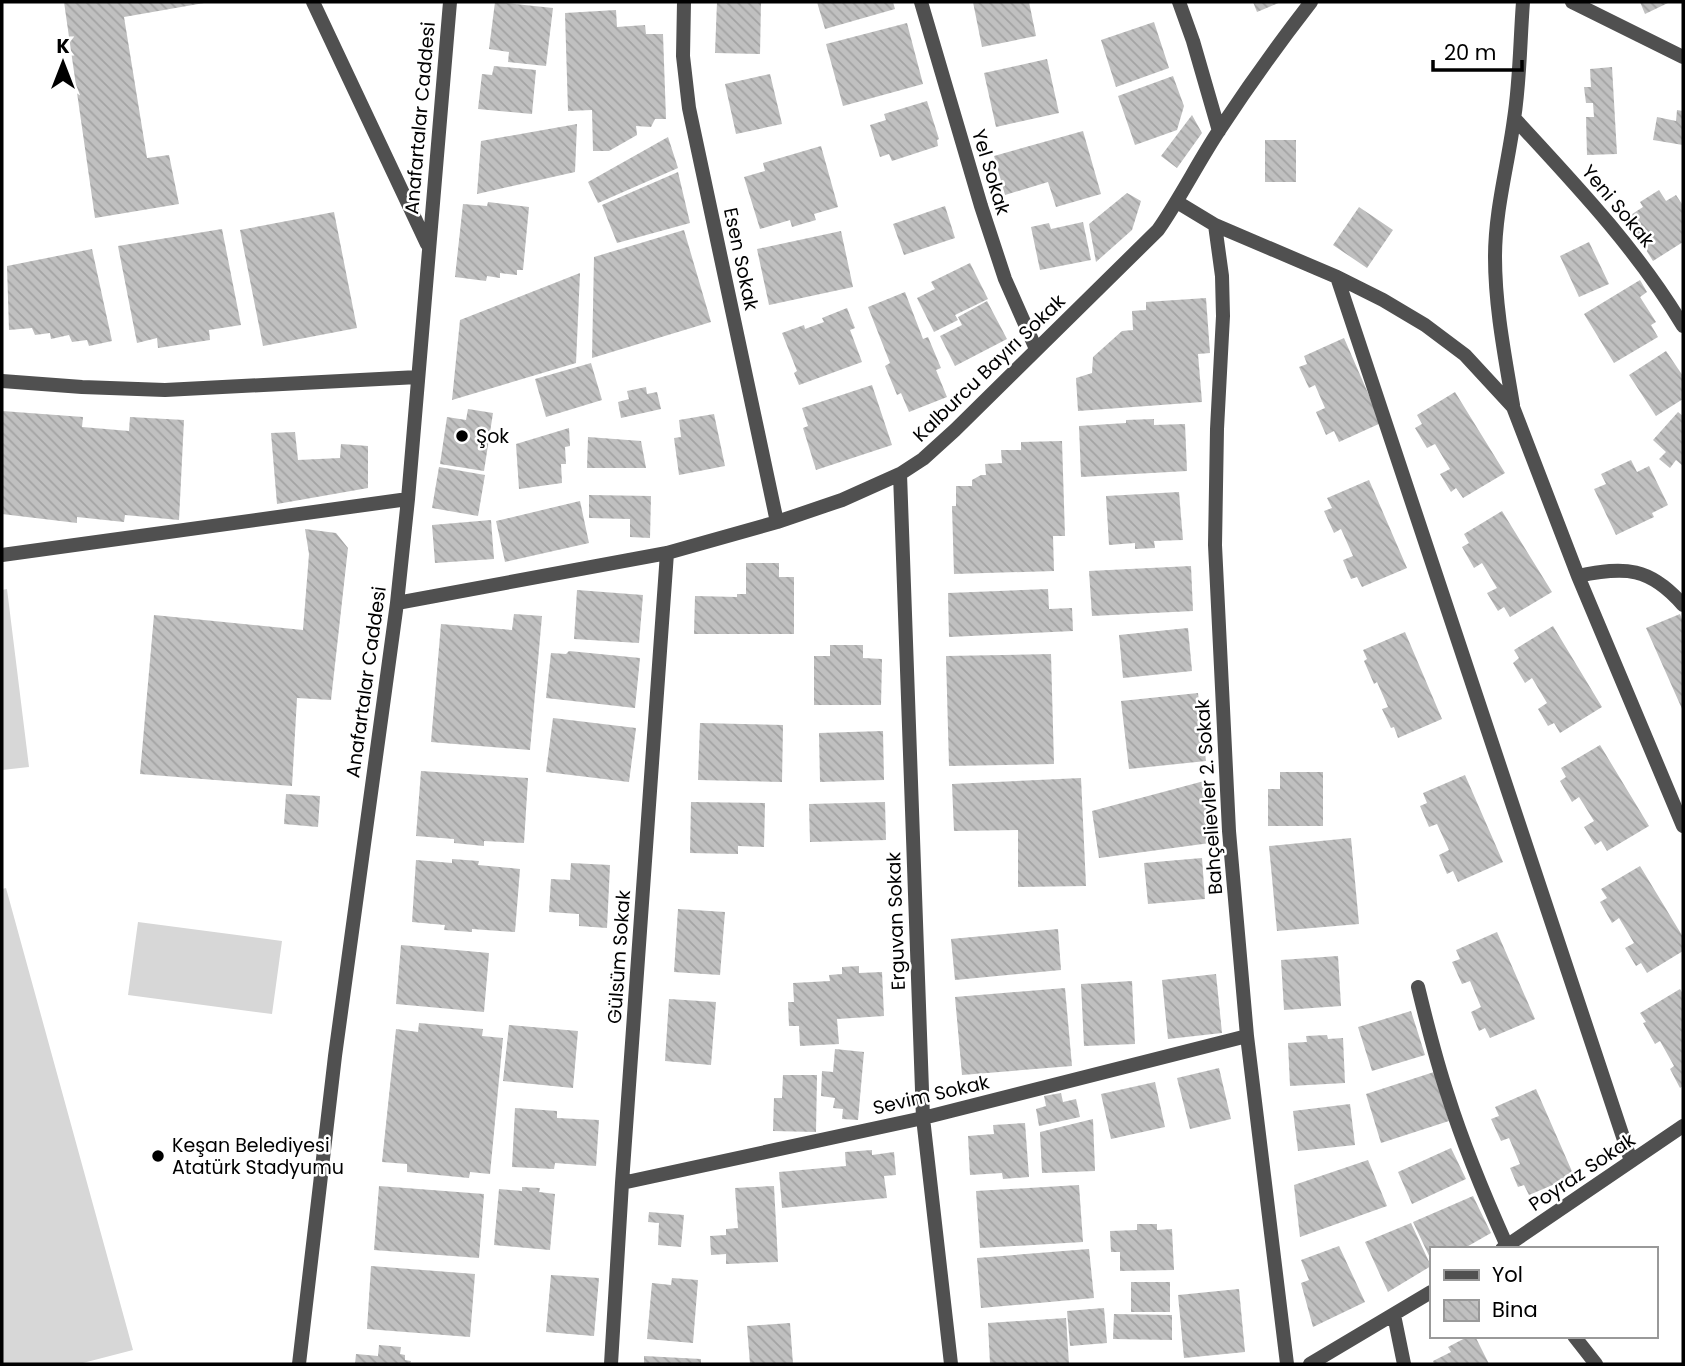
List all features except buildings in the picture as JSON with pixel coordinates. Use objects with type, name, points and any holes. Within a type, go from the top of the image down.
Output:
[{"type":"street","points":[[313,2],[429,247]]},
{"type":"street","name":"Anafartalar Caddesi","points":[[299,1364],[335,1056],[397,603],[450,2]]},
{"type":"street","name":"Esen Sokak","points":[[684,2],[683,56],[689,108],[777,522]]},
{"type":"street","name":"Yel Sokak","points":[[920,2],[1005,279],[1036,349]]},
{"type":"street","points":[[1178,2],[1193,41],[1219,131]]},
{"type":"street","name":"Kalburcu Bayırı Sokak","points":[[397,603],[667,553],[777,522],[842,500],[900,474],[923,459],[956,430],[1158,230],[1276,46],[1311,2]]},
{"type":"street","points":[[1523,2],[1515,119],[1504,176],[1494,256],[1501,333],[1513,407],[1578,576],[1683,826]]},
{"type":"street","points":[[1572,2],[1683,57]]},
{"type":"street","name":"Yeni Sokak","points":[[1515,119],[1621,236],[1665,296],[1683,326]]},
{"type":"street","points":[[1177,202],[1215,225],[1337,277],[1424,325],[1465,355],[1513,407]]},
{"type":"street","name":"Bahçelievler 2. Sokak","points":[[1215,225],[1222,276],[1223,316],[1217,429],[1216,559],[1229,831],[1247,1037],[1287,1364]]},
{"type":"street","points":[[1337,277],[1631,1161]]},
{"type":"street","points":[[2,381],[165,390],[418,377]]},
{"type":"street","name":"Erguvan Sokak","points":[[900,474],[923,1118],[951,1364]]},
{"type":"street","points":[[2,555],[408,499]]},
{"type":"street","name":"Gülsüm Sokak","points":[[611,1364],[667,553]]},
{"type":"street","points":[[1578,576],[1616,570],[1638,573],[1664,586],[1683,605]]},
{"type":"street","points":[[1418,987],[1431,1042],[1466,1150],[1506,1247]]},
{"type":"street","name":"Sevim Sokak","points":[[622,1183],[923,1118],[1247,1037]]},
{"type":"street","name":"Poyraz Sokak","points":[[1507,1247],[1683,1126]]},
{"type":"street","points":[[1310,1364],[1430,1294]]},
{"type":"street","points":[[1394,1315],[1404,1364]]},
{"type":"street","points":[[1576,1338],[1595,1364]]},
{"type":"shaded area","points":[[7,589],[29,767],[2,770],[2,590]]},
{"type":"shaded area","points":[[6,888],[133,1350],[79,1364],[2,1364],[2,889]]},
{"type":"shaded area","points":[[138,922],[282,941],[272,1014],[128,995]]},
{"type":"place","name":"Şok","points":[[462,436]]},
{"type":"place","name":"Keşan Belediyesi Atatürk Stadyumu","points":[[158,1156]]}]
